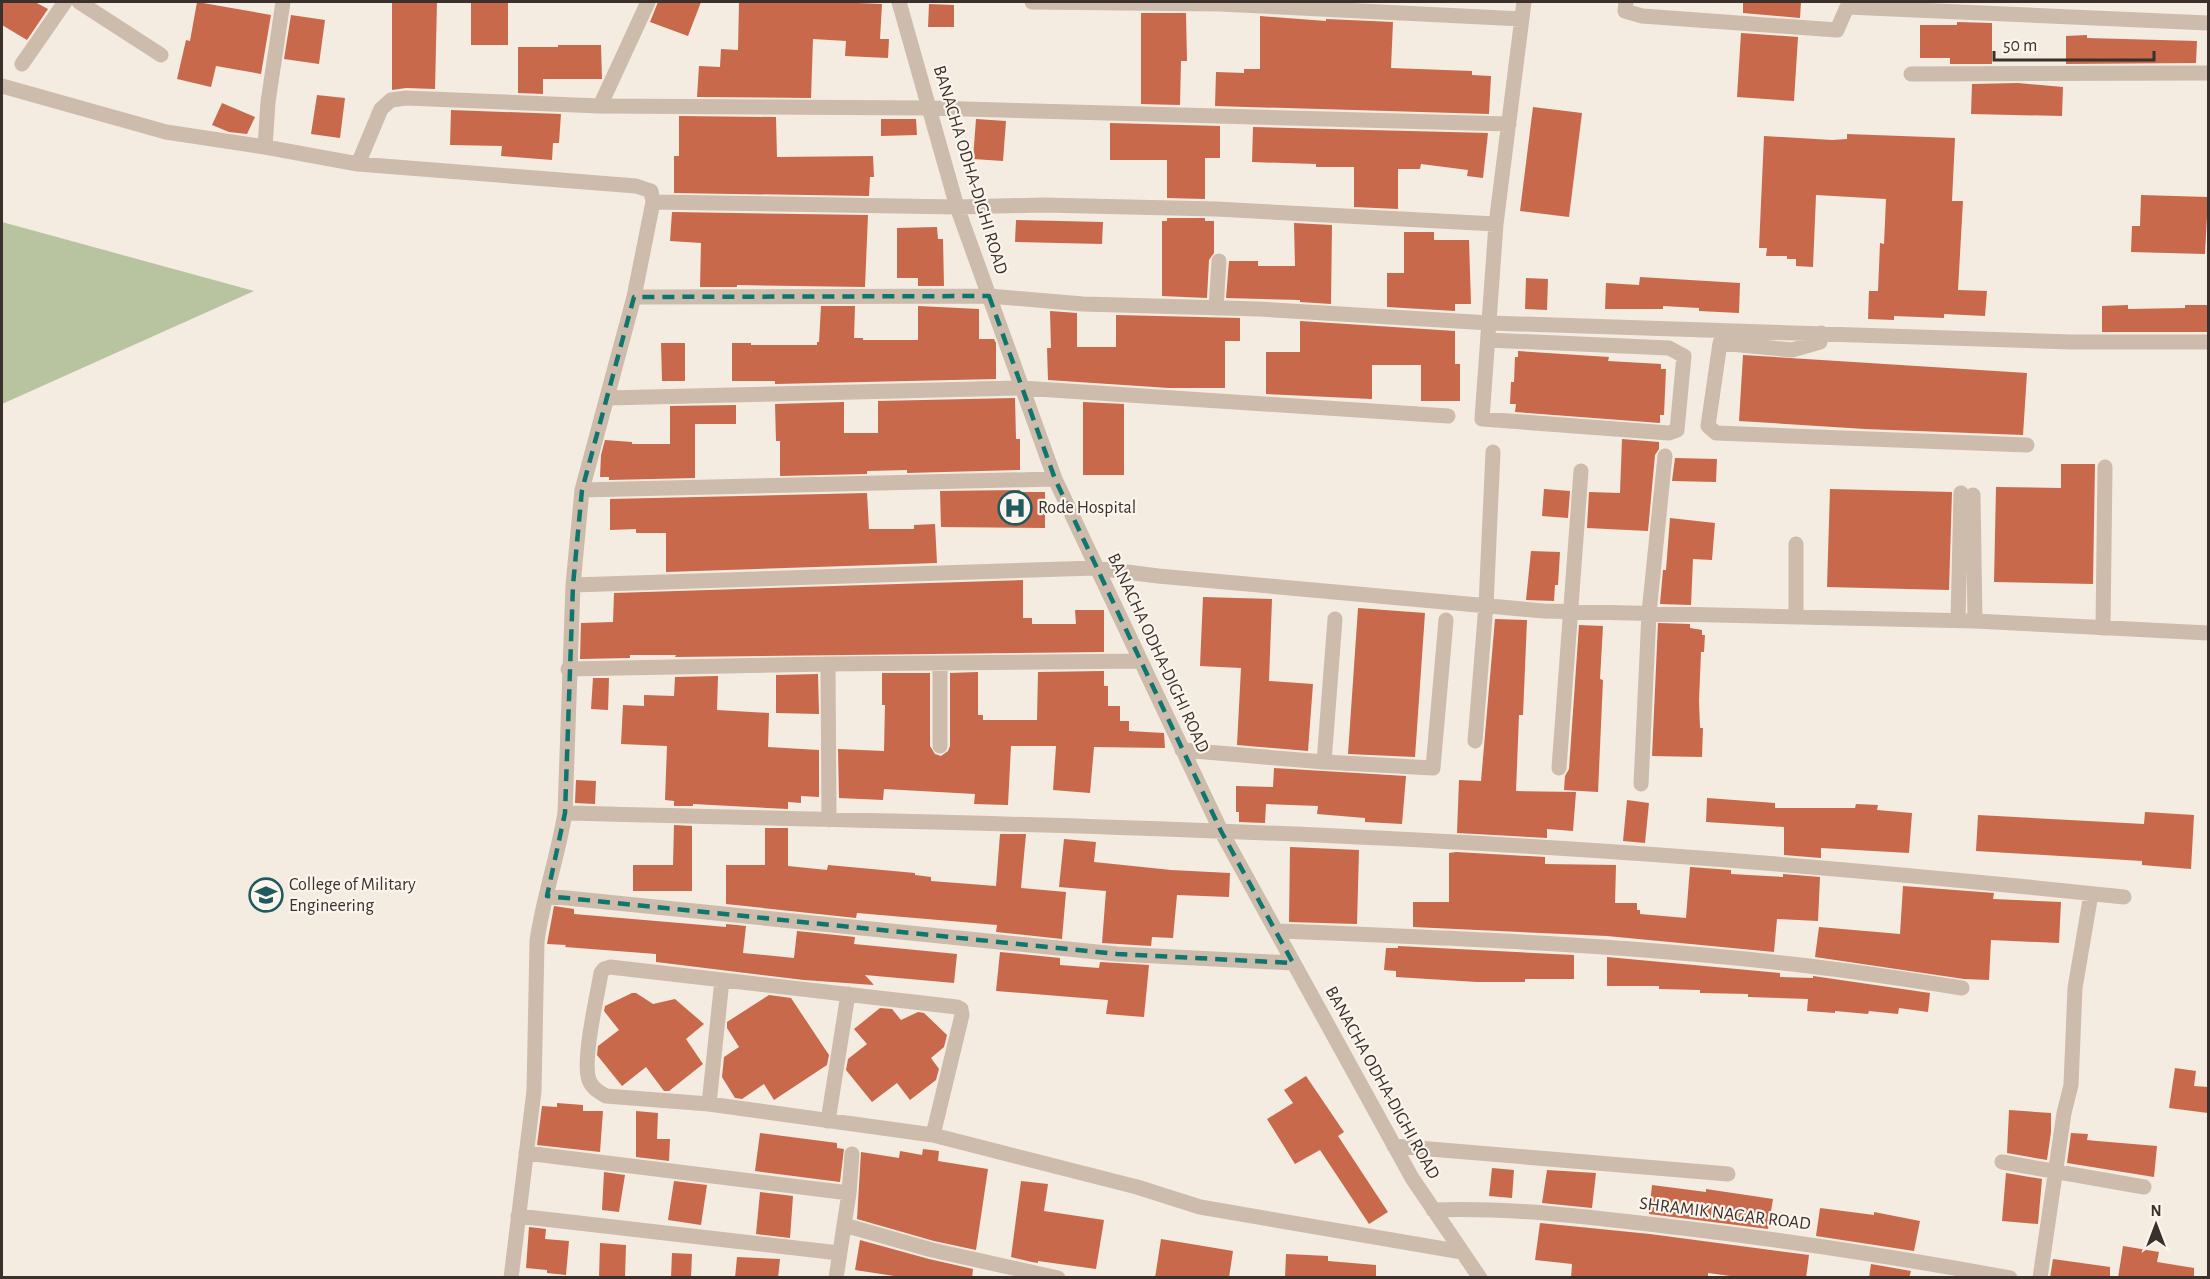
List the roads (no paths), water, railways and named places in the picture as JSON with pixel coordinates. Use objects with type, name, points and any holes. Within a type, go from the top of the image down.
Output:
[{"type":"street","points":[[22,64],[64,2]]},
{"type":"street","points":[[79,2],[161,55]]},
{"type":"street","points":[[264,147],[268,102],[283,2]]},
{"type":"street","points":[[600,106],[648,2]]},
{"type":"street","name":"BANACHA ODHA-DIGHI ROAD","points":[[899,2],[957,207],[1055,479],[1221,831],[1412,1179],[1480,1278]]},
{"type":"street","points":[[1032,2],[1220,4],[1522,19]]},
{"type":"street","points":[[1488,340],[1669,348],[1678,352],[1684,356],[1677,430],[1669,433],[1482,419],[1496,224],[1524,2]]},
{"type":"street","points":[[1626,2],[1625,11],[1642,16],[1837,30],[1847,7],[2208,23]]},
{"type":"street","points":[[1911,74],[2208,74]]},
{"type":"street","points":[[2,86],[166,132],[358,164],[636,186],[651,191],[653,202],[634,297],[582,490],[568,669],[565,813],[560,846],[537,941],[534,1091],[511,1278]]},
{"type":"street","points":[[358,164],[381,109],[391,100],[406,98],[600,106],[930,108],[1509,124]]},
{"type":"street","points":[[653,202],[1216,208],[1496,224]]},
{"type":"street","points":[[1216,308],[1219,261]]},
{"type":"street","points":[[634,297],[989,296],[1083,304],[1216,308],[1490,323],[2072,342],[2208,342]]},
{"type":"street","points":[[1821,333],[1820,342],[1792,350],[1720,343],[1708,426],[1716,433],[2027,445]]},
{"type":"street","points":[[607,398],[1022,388],[1448,416]]},
{"type":"street","points":[[1474,741],[1486,605],[1492,452]]},
{"type":"street","points":[[1641,784],[1648,613],[1665,456]]},
{"type":"street","points":[[2103,628],[2105,467]]},
{"type":"street","points":[[1559,768],[1581,471]]},
{"type":"street","points":[[582,490],[1055,479]]},
{"type":"street","points":[[1958,620],[1967,494],[1975,621]]},
{"type":"street","points":[[1796,544],[1796,616]]},
{"type":"street","points":[[573,585],[1096,568],[1158,576],[1544,611],[1958,620],[2208,633]]},
{"type":"street","points":[[1324,762],[1335,619]]},
{"type":"street","points":[[1182,750],[1324,762],[1433,768],[1446,620]]},
{"type":"street","points":[[568,669],[1140,661]]},
{"type":"street","points":[[940,663],[940,746]]},
{"type":"street","points":[[828,664],[829,820]]},
{"type":"street","points":[[565,813],[1221,831],[1504,845],[1977,882],[2124,897]]},
{"type":"street","points":[[2040,1278],[2064,1113],[2071,1085],[2075,988],[2091,894]]},
{"type":"street","points":[[547,896],[1116,954],[1293,963]]},
{"type":"street","points":[[1276,931],[1653,951],[1809,966],[1962,988]]},
{"type":"street","points":[[933,1135],[963,1015],[957,1007],[610,967],[604,969],[601,974],[586,1065],[589,1081],[596,1090],[606,1096],[708,1104],[933,1135],[1137,1187],[1200,1207],[1462,1252]]},
{"type":"street","points":[[708,1104],[722,980]]},
{"type":"street","points":[[828,1121],[848,994]]},
{"type":"street","points":[[1394,1146],[1728,1174]]},
{"type":"street","points":[[526,1153],[849,1193]]},
{"type":"street","points":[[836,1278],[849,1193],[852,1154]]},
{"type":"street","points":[[2002,1162],[2144,1187]]},
{"type":"street","name":"SHRAMIK NAGAR ROAD","points":[[1433,1210],[1482,1208],[1617,1220],[1796,1242],[2010,1278]]},
{"type":"street","points":[[518,1216],[839,1253]]},
{"type":"street","points":[[844,1225],[932,1250],[1058,1278]]},
{"type":"place","name":"Rode Hospital","points":[[1015,508]]},
{"type":"place","name":"College of Military Engineering","points":[[266,895]]}]
